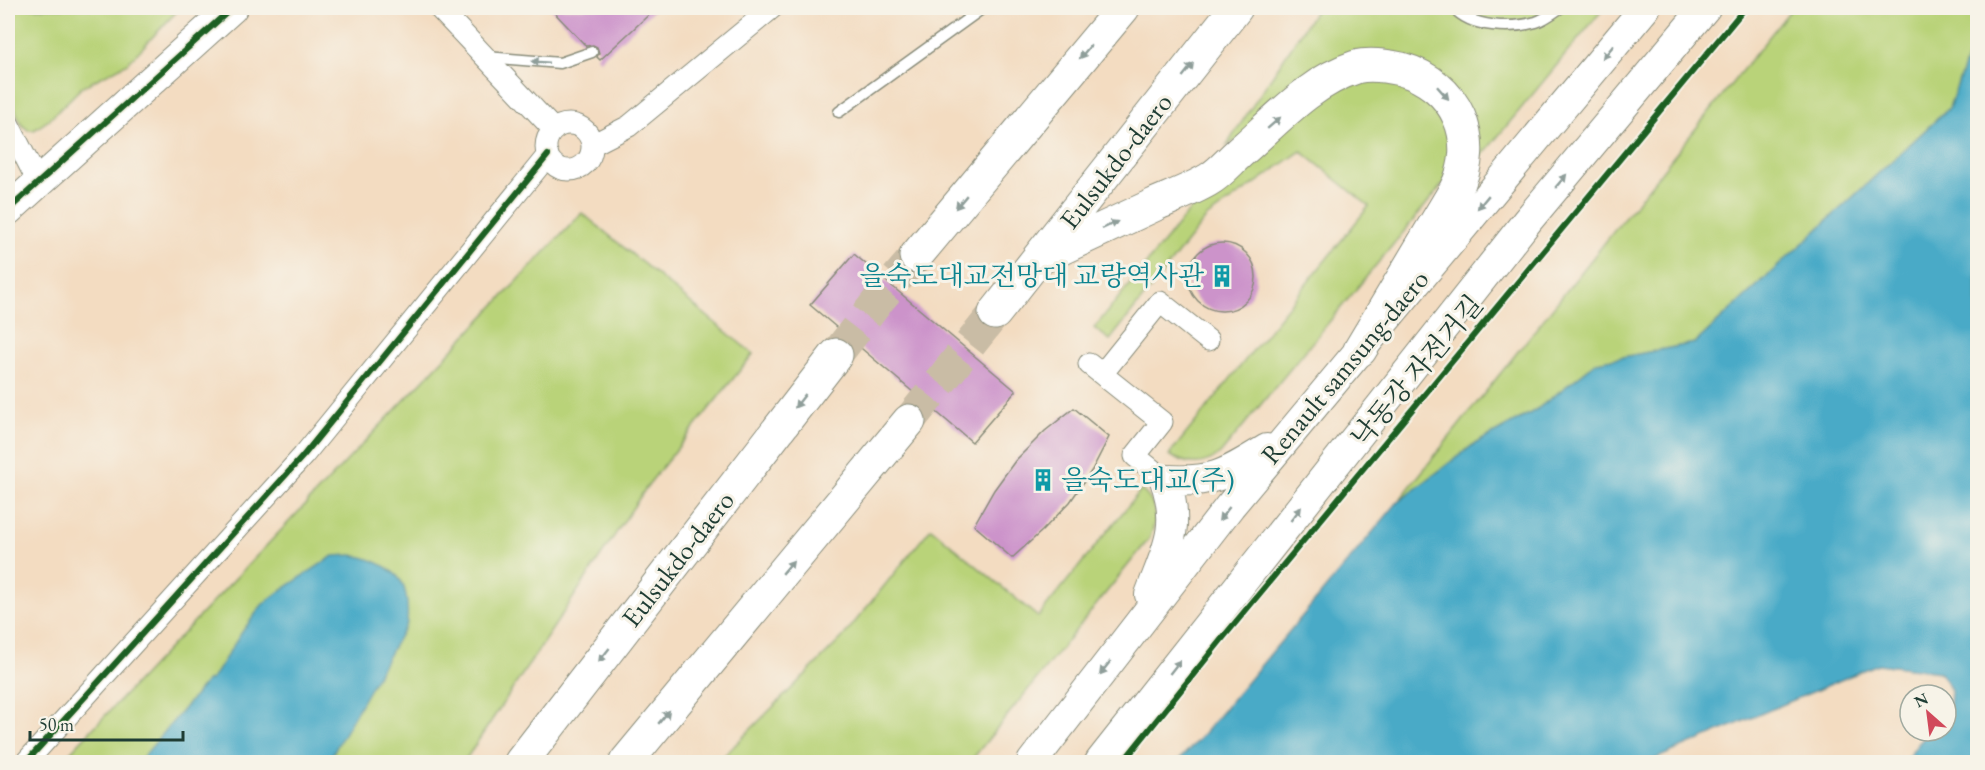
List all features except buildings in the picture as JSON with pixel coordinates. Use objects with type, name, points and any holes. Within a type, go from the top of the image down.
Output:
[{"type":"highway","points":[[916,256],[1123,8]]},
{"type":"highway","name":"Eulsukdo-daero","points":[[995,313],[1236,8]]},
{"type":"highway","points":[[1038,259],[1210,180],[1305,96],[1333,76],[1359,66],[1374,65],[1388,66],[1413,73],[1438,87],[1455,110],[1464,135],[1465,165],[1462,178],[1455,191],[1360,350]]},
{"type":"highway","name":"Eulsukdo-daero","points":[[521,762],[836,355]]},
{"type":"highway","points":[[626,762],[909,421]]},
{"type":"main road","points":[[8,210],[232,8]]},
{"type":"main road","name":"Renault samsung-daero","points":[[1032,762],[1230,506],[1645,8]]},
{"type":"main road","name":"Renault samsung-daero","points":[[1100,762],[1528,220],[1705,8]]},
{"type":"main road","points":[[1141,621],[1171,536],[1173,506],[1165,480],[1200,481],[1222,475],[1290,434]]},
{"type":"street","points":[[439,8],[554,130]]},
{"type":"street","points":[[592,145],[629,126],[772,8]]},
{"type":"street","points":[[8,123],[38,182]]},
{"type":"street","points":[[564,124],[572,124],[586,131],[592,145],[588,159],[577,168],[556,166],[546,148],[547,140],[554,130],[564,124]]},
{"type":"street","points":[[26,762],[303,456],[548,155]]},
{"type":"street","points":[[1165,480],[1136,456],[1162,422],[1095,369],[1160,302],[1208,340]]},
{"type":"lane","points":[[839,112],[983,8]]},
{"type":"lane","points":[[1454,8],[1470,19],[1498,25],[1538,21],[1560,8]]},
{"type":"lane","points":[[486,57],[560,63],[592,52]]},
{"type":"green space","points":[[8,8],[180,8],[128,63],[82,87],[49,120],[34,130],[28,130],[21,124],[8,91]]},
{"type":"green space","points":[[1317,8],[1604,8],[1471,169],[1472,149],[1393,59],[1226,146]]},
{"type":"green space","points":[[1792,8],[1977,8],[1977,30],[1949,108],[1695,343],[1597,362],[1536,410],[1473,445],[1397,503]]},
{"type":"green space","points":[[1389,75],[1447,113],[1453,172],[1220,454],[1201,463],[1189,463],[1169,455],[1369,206],[1301,151],[1206,218],[1110,340],[1094,328],[1189,211],[1234,168],[1321,93]]},
{"type":"green space","points":[[582,213],[753,354],[648,485],[464,762],[61,762]]},
{"type":"green space","points":[[1141,490],[1151,500],[1155,512],[1154,525],[1149,539],[970,762],[718,762],[842,638],[931,528],[1038,617]]},
{"type":"water","points":[[1977,30],[1977,762],[1905,762],[1919,743],[1958,743],[1958,683],[1947,683],[1940,672],[1878,664],[1648,762],[1177,762],[1200,738],[1397,503],[1473,445],[1536,410],[1597,362],[1695,343],[1949,108]]},
{"type":"water","points":[[352,555],[379,564],[397,576],[406,596],[407,623],[328,762],[139,762],[207,681],[212,679],[262,605],[333,556]]},
{"type":"tunnel","points":[[836,355],[916,256]]},
{"type":"tunnel","points":[[909,421],[995,313]]},
{"type":"cycle path","points":[[8,210],[232,8]]},
{"type":"cycle path","name":"낙동강 자전거길","points":[[1123,762],[1221,640],[1745,8]]},
{"type":"cycle path","points":[[26,762],[303,456],[548,155]]},
{"type":"place","name":"을숙도대교전망대 교량역사관","points":[[1222,276]]},
{"type":"place","name":"을숙도대교(주)","points":[[1043,480]]}]
